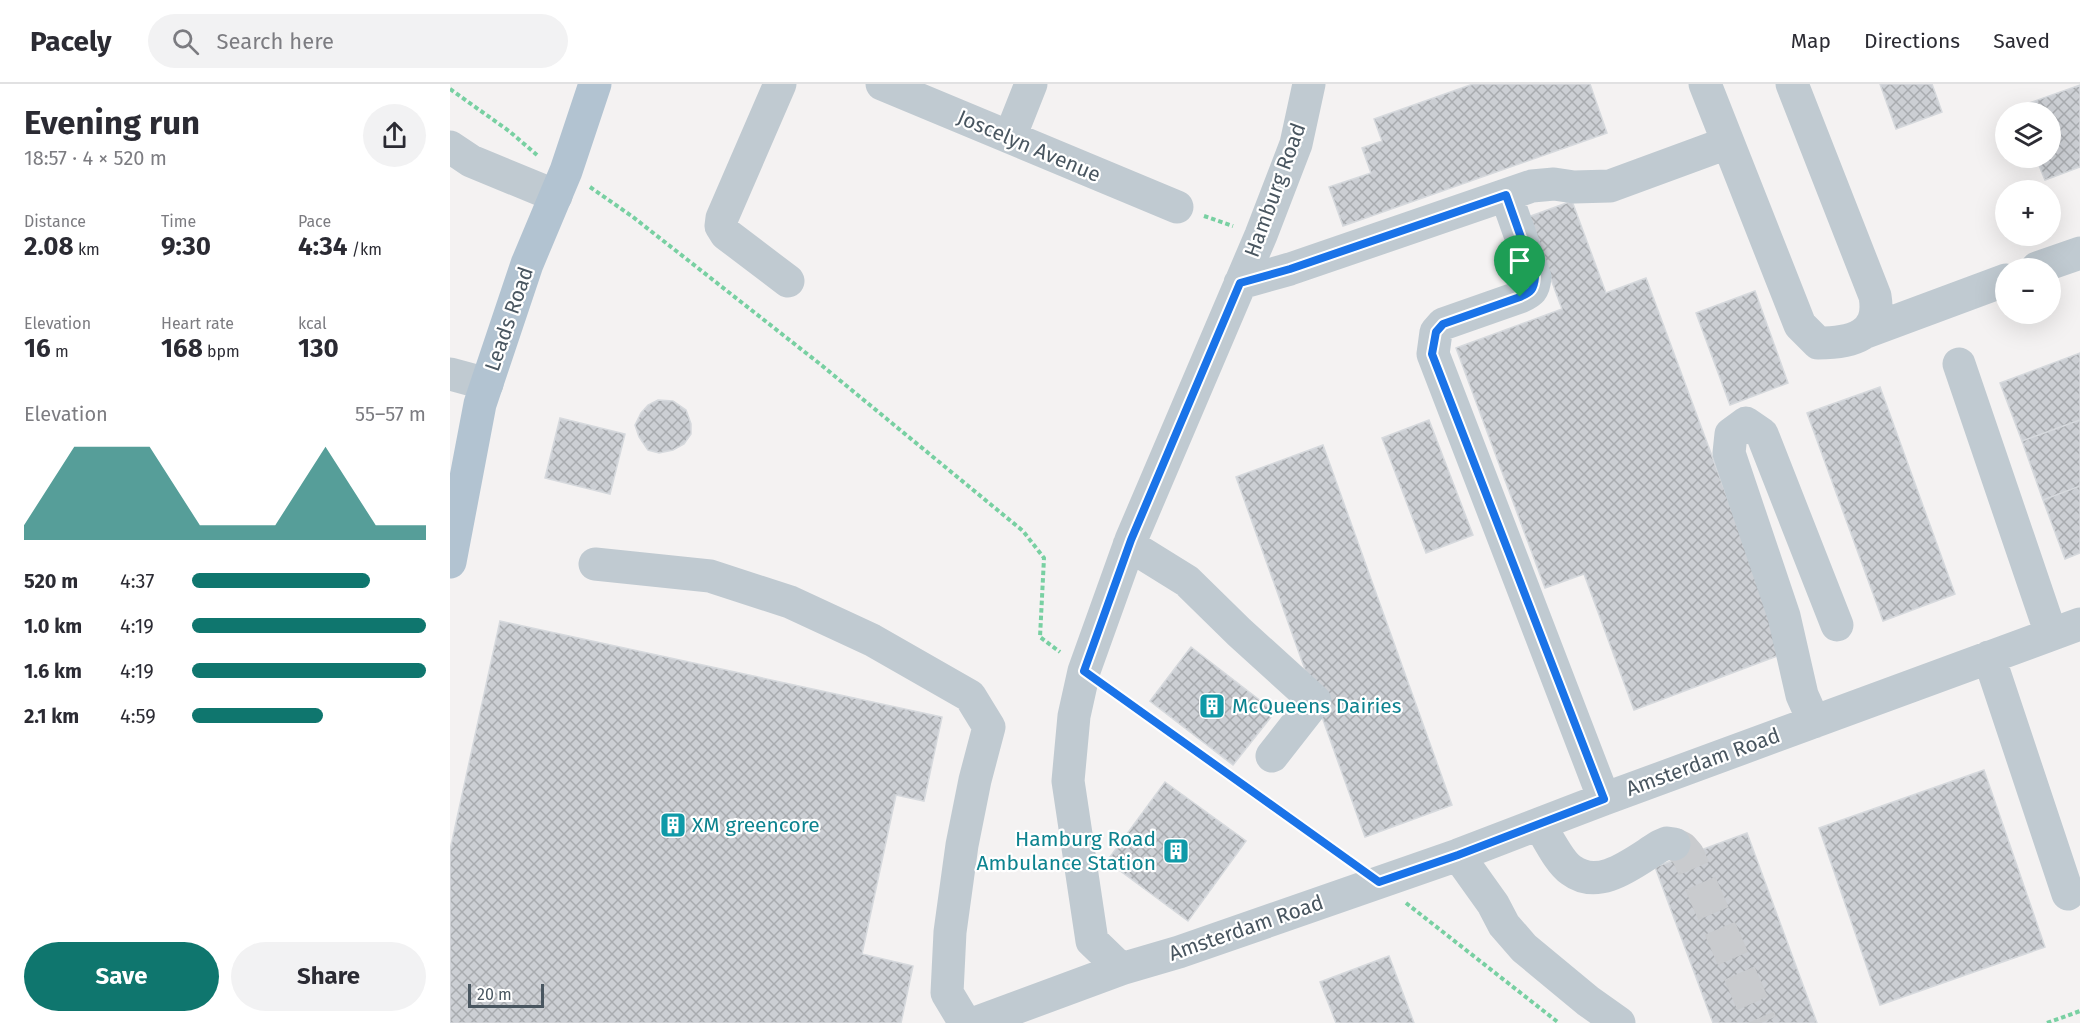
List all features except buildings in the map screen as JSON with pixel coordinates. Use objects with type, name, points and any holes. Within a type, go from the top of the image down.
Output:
[{"type":"main road","name":"Leads Road","points":[[452,544],[480,404],[527,264],[561,183],[596,84]]},
{"type":"street","points":[[780,84],[722,218],[721,226],[726,234],[788,281]]},
{"type":"street","name":"Joscelyn Avenue","points":[[882,84],[1177,207]]},
{"type":"street","points":[[1010,137],[1030,84]]},
{"type":"street","name":"Hamburg Road","points":[[1121,969],[1092,941],[1068,781],[1074,716],[1084,671],[1129,545],[1261,235],[1296,144],[1309,84]]},
{"type":"street","points":[[1705,84],[1800,325],[1818,343],[1838,343],[1995,284]]},
{"type":"street","points":[[1792,84],[1875,296],[1877,308],[1875,322],[1866,332]]},
{"type":"street","points":[[1240,283],[1290,269],[1532,186],[1554,184],[1574,187],[1610,186],[1727,143]]},
{"type":"street","points":[[450,147],[471,161],[561,183]]},
{"type":"street","points":[[1506,195],[1535,277],[1534,288],[1520,297],[1443,324],[1436,332],[1432,354],[1604,799]]},
{"type":"street","points":[[2061,259],[2080,252]]},
{"type":"street","points":[[1959,364],[2066,629]]},
{"type":"street","points":[[450,374],[487,384]]},
{"type":"street","points":[[1814,722],[1802,695],[1784,616],[1729,453],[1731,434],[1746,423],[1762,434],[1837,625]]},
{"type":"street","points":[[1129,545],[1187,581],[1315,701],[1272,756]]},
{"type":"street","points":[[595,564],[710,576],[790,602],[872,640],[970,696],[989,727],[975,780],[962,845],[950,932],[947,993],[965,1023]]},
{"type":"street","name":"Amsterdam Road","points":[[975,1023],[1121,969],[1179,952],[1458,855],[2066,629]]},
{"type":"street","points":[[1989,657],[2068,894]]},
{"type":"street","points":[[1539,824],[1569,870],[1582,876],[1613,875],[1660,846],[1667,843],[1674,844]]},
{"type":"street","points":[[1458,855],[1493,904],[1504,925],[1524,948],[1588,1001],[1619,1023]]},
{"type":"path","points":[[450,90],[509,131],[538,155],[561,183],[633,217],[785,337],[1023,531],[1044,558],[1040,637],[1379,882],[1559,1023]]},
{"type":"path","points":[[1177,207],[1261,235]]},
{"type":"path","points":[[2047,1023],[2080,1011]]},
{"type":"tunnel","points":[[1674,844],[1688,855],[1761,1023]]},
{"type":"place","name":"McQueens Dairies","points":[[1212,706]]},
{"type":"place","name":"XM greencore","points":[[673,825]]},
{"type":"place","name":"Hamburg Road Ambulance Station","points":[[1176,851]]},
{"type":"route","points":[[1506,195],[1535,277],[1534,288],[1520,297],[1443,324],[1436,332],[1432,354],[1604,799],[1458,855],[1379,882],[1084,671],[1131,540],[1240,283],[1290,269],[1506,195]]}]
